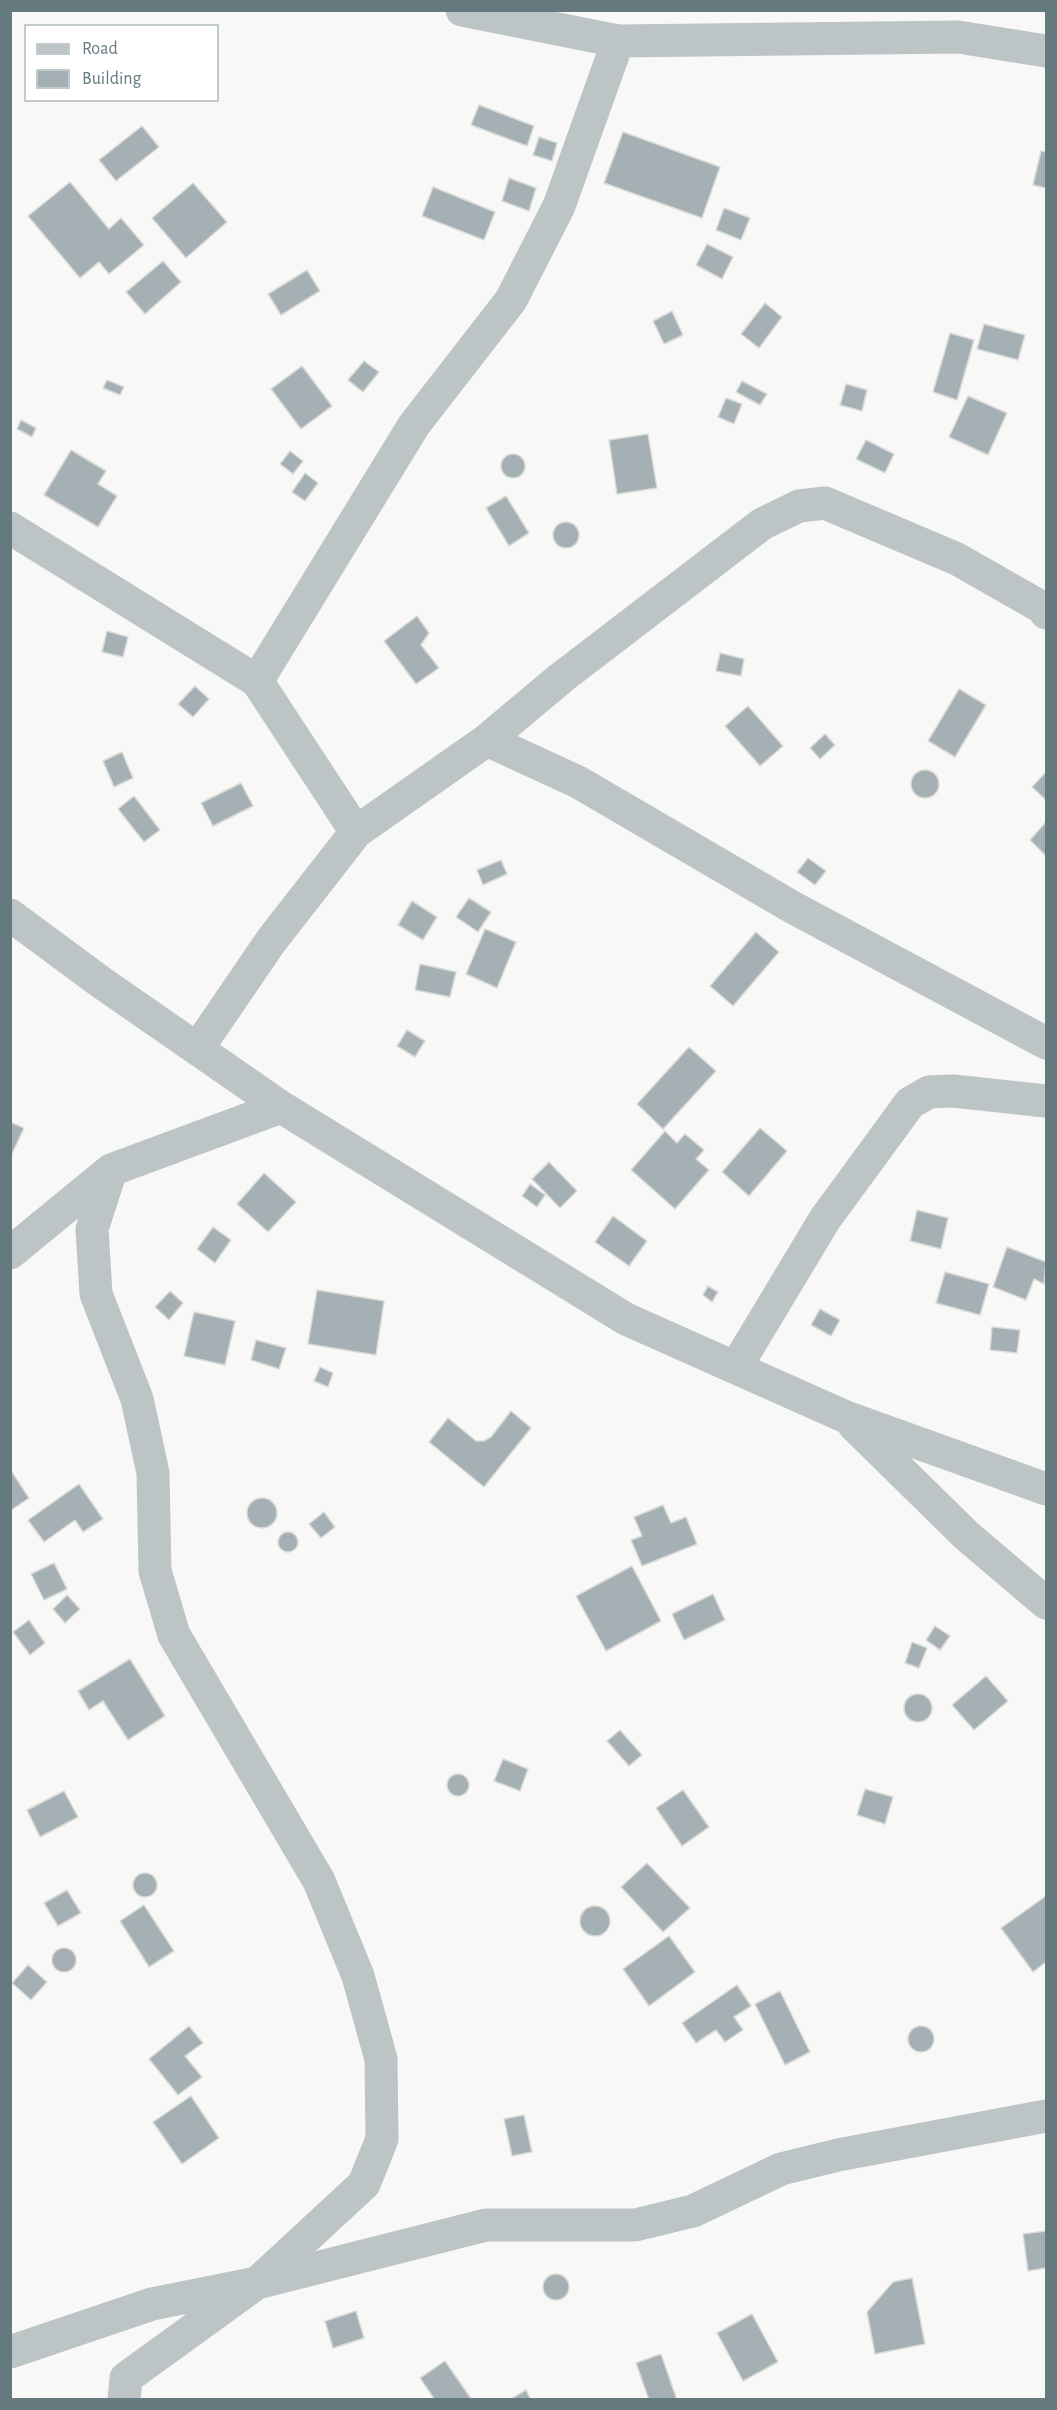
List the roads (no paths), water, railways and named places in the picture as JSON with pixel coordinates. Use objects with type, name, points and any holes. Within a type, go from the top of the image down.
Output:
[{"type":"street","points":[[462,10],[618,41],[958,37],[1047,51]]},
{"type":"street","points":[[257,681],[414,424],[512,300],[559,206],[618,41]]},
{"type":"street","points":[[198,1048],[271,941],[356,832],[487,740],[561,678],[762,524],[799,506],[825,503],[957,559],[1045,607]]},
{"type":"street","points":[[10,528],[257,681],[356,832]]},
{"type":"street","points":[[487,740],[578,782],[792,907],[1047,1043]]},
{"type":"street","points":[[10,915],[102,983],[282,1107],[626,1320],[846,1417],[1047,1489]]},
{"type":"street","points":[[736,1367],[825,1219],[910,1103],[929,1092],[953,1091],[1047,1101]]},
{"type":"street","points":[[10,1252],[111,1170],[282,1107]]},
{"type":"street","points":[[111,1170],[92,1229],[96,1294],[137,1399],[153,1473],[155,1571],[174,1635],[320,1881],[358,1976],[381,2059],[382,2139],[363,2184],[257,2283],[126,2378],[123,2400]]},
{"type":"street","points":[[846,1417],[966,1535],[1047,1603]]},
{"type":"street","points":[[10,2352],[152,2304],[257,2283],[486,2225],[635,2225],[693,2211],[781,2169],[838,2155],[1047,2116]]}]
